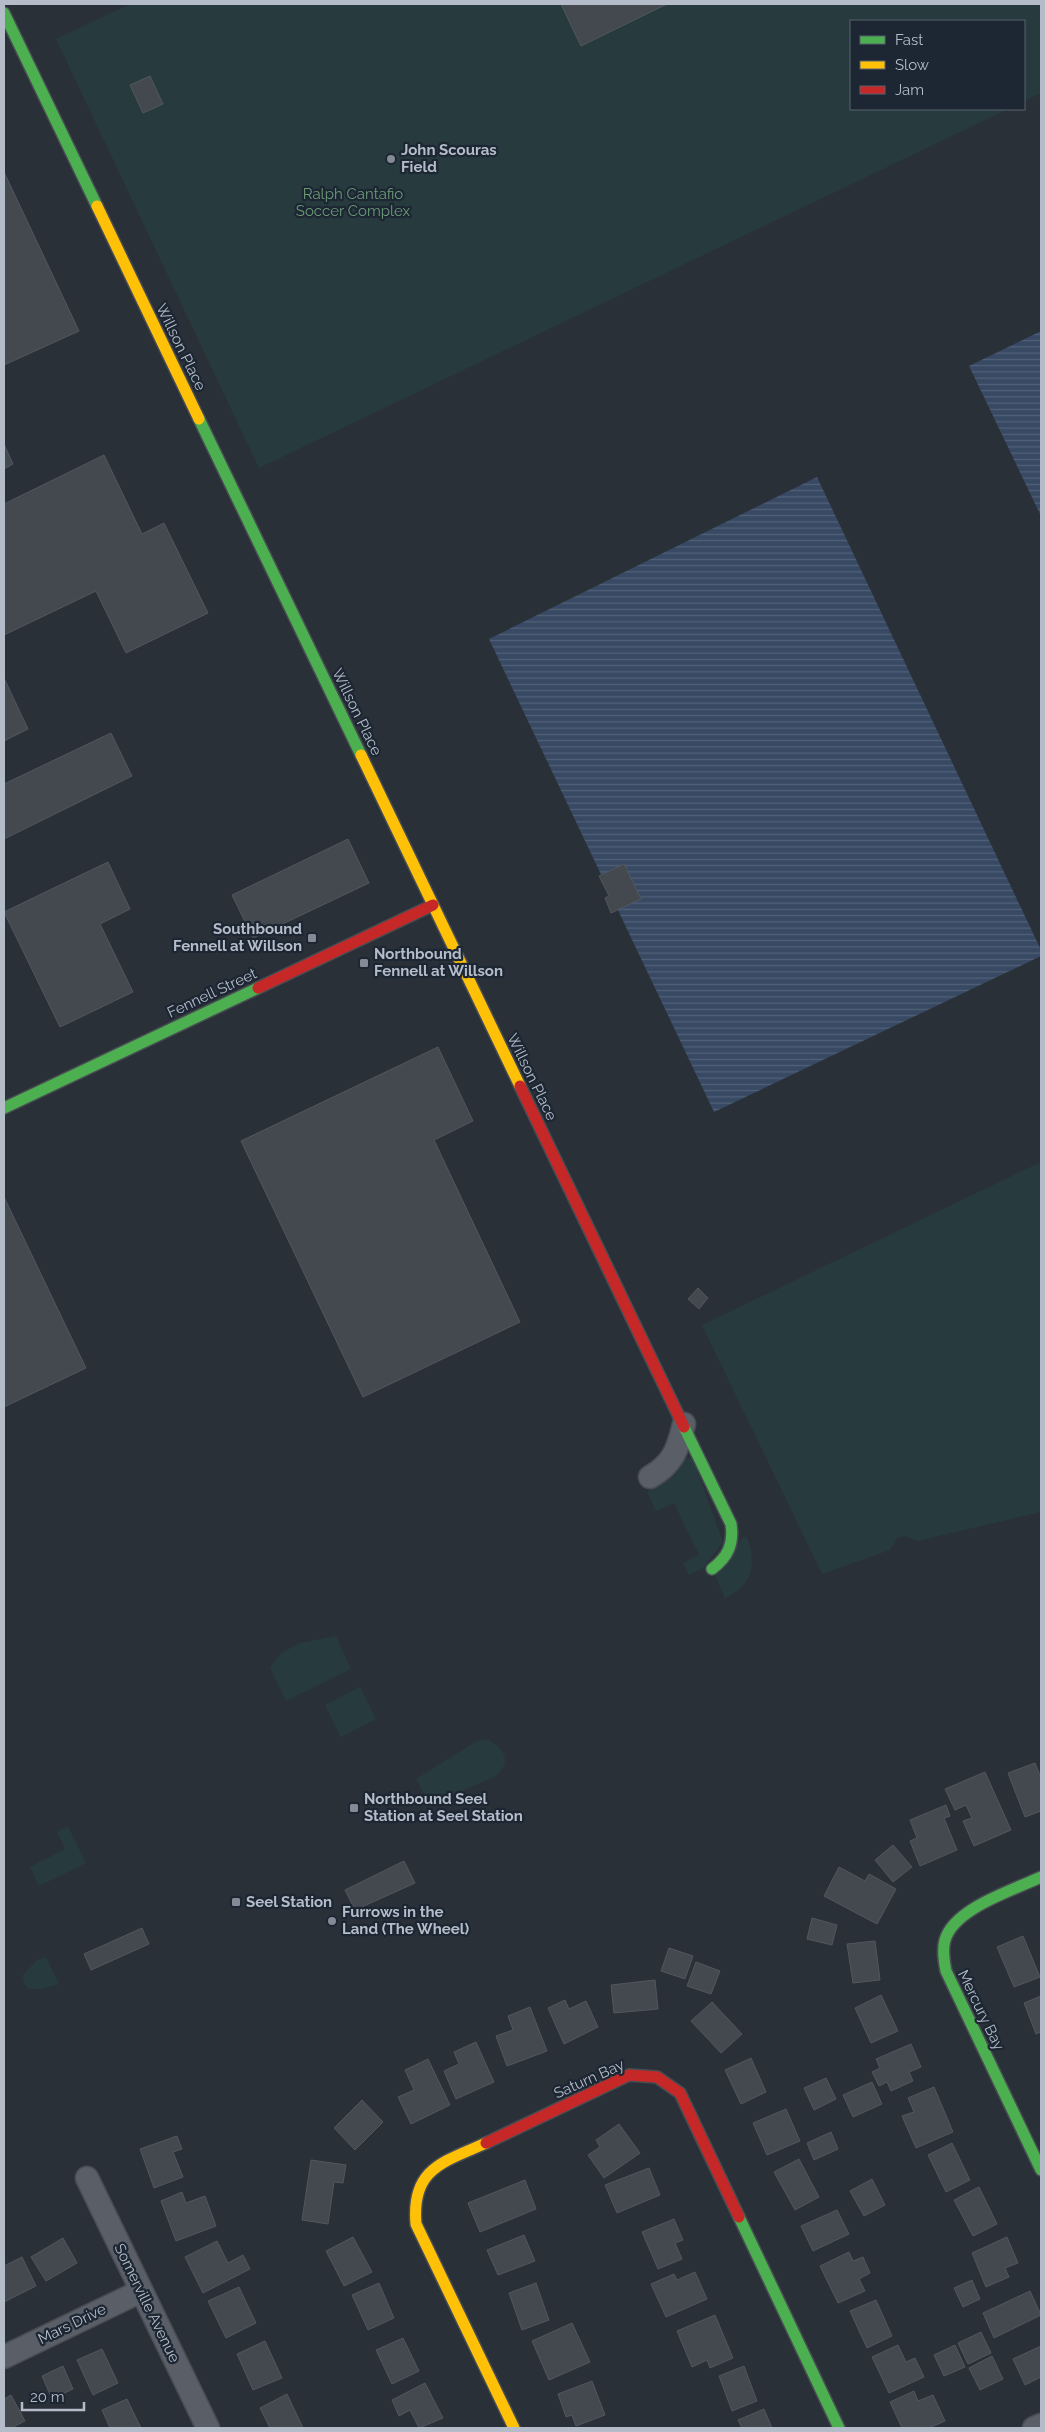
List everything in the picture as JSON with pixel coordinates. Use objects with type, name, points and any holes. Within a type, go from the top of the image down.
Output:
[{"type":"street","name":"Willson Place","points":[[4,13],[731,1524],[733,1541],[727,1557],[712,1569]]},
{"type":"street","name":"Fennell Street","points":[[4,1108],[433,905]]},
{"type":"street","points":[[650,1477],[661,1470],[676,1454],[684,1424]]},
{"type":"street","name":"Mercury Bay","points":[[1041,1878],[966,1913],[954,1922],[945,1937],[942,1954],[946,1971],[1041,2170]]},
{"type":"street","name":"Saturn Bay","points":[[514,2428],[416,2224],[415,2195],[434,2167],[629,2075],[644,2074],[659,2076],[680,2092],[839,2428]]},
{"type":"street","name":"Somerville Avenue","points":[[87,2178],[208,2428]]},
{"type":"street","name":"Mars Drive","points":[[4,2357],[141,2291]]},
{"type":"street","points":[[1034,2428],[1041,2425]]},
{"type":"green space","name":"Ralph Cantafio Soccer Complex","points":[[130,4],[1041,4],[1041,93],[1025,101],[1025,20],[850,20],[850,110],[1006,110],[259,468],[56,39]]},
{"type":"green space","points":[[1041,1162],[1041,1512],[917,1541],[905,1536],[897,1538],[890,1550],[822,1574],[702,1325]]},
{"type":"green space","points":[[686,1457],[693,1459],[723,1542],[703,1568],[689,1575],[683,1563],[699,1555],[674,1503],[656,1511],[647,1492],[656,1486]]},
{"type":"green space","points":[[743,1537],[747,1537],[752,1556],[750,1573],[742,1587],[725,1598],[715,1575]]},
{"type":"green space","points":[[336,1636],[351,1669],[286,1701],[270,1668],[281,1653],[300,1643]]},
{"type":"green space","points":[[360,1687],[376,1719],[341,1737],[325,1705]]},
{"type":"green space","points":[[486,1739],[502,1750],[505,1760],[501,1771],[496,1776],[430,1805],[416,1779],[475,1742]]},
{"type":"green space","points":[[68,1826],[86,1863],[39,1886],[30,1867],[65,1849],[57,1832]]},
{"type":"green space","points":[[46,1957],[59,1984],[30,1989],[24,1982],[23,1975],[37,1960]]},
{"type":"water","points":[[1041,331],[1041,516],[969,366]]},
{"type":"water","points":[[817,477],[1041,950],[1041,956],[714,1112],[489,639]]},
{"type":"building","points":[[561,4],[667,4],[581,46]]},
{"type":"building","points":[[150,76],[163,104],[143,113],[130,85]]},
{"type":"building","points":[[4,172],[79,331],[4,365]]},
{"type":"building","points":[[4,444],[13,464],[4,469]]},
{"type":"building","points":[[104,455],[142,534],[164,523],[208,613],[126,653],[96,591],[4,635],[4,504]]},
{"type":"building","points":[[4,678],[28,729],[4,741]]},
{"type":"building","points":[[111,733],[132,776],[4,839],[4,784]]},
{"type":"building","points":[[348,839],[369,883],[253,938],[232,895]]},
{"type":"building","points":[[108,862],[130,909],[100,924],[133,992],[60,1027],[4,912]]},
{"type":"building","points":[[624,864],[641,899],[611,913],[605,898],[609,896],[599,876]]},
{"type":"building","points":[[438,1047],[473,1121],[434,1140],[520,1322],[363,1397],[241,1141]]},
{"type":"building","points":[[4,1197],[86,1368],[4,1407]]},
{"type":"building","points":[[698,1288],[708,1298],[699,1309],[688,1299]]},
{"type":"building","points":[[1035,1763],[1041,1778],[1041,1811],[1025,1817],[1008,1773]]},
{"type":"building","points":[[985,1772],[1011,1830],[974,1846],[963,1821],[972,1818],[966,1805],[955,1810],[945,1789]]},
{"type":"building","points":[[946,1805],[950,1816],[944,1818],[957,1850],[920,1866],[910,1841],[917,1838],[910,1820]]},
{"type":"building","points":[[893,1845],[912,1867],[893,1882],[875,1860]]},
{"type":"building","points":[[404,1861],[415,1883],[355,1910],[345,1890]]},
{"type":"building","points":[[839,1867],[865,1881],[869,1874],[896,1889],[877,1924],[824,1896]]},
{"type":"building","points":[[812,1918],[837,1925],[832,1945],[807,1939]]},
{"type":"building","points":[[142,1928],[149,1944],[91,1970],[84,1954]]},
{"type":"building","points":[[1023,1936],[1040,1977],[1014,1987],[997,1947]]},
{"type":"building","points":[[875,1941],[880,1980],[853,1983],[847,1944]]},
{"type":"building","points":[[669,1948],[693,1956],[685,1979],[661,1971]]},
{"type":"building","points":[[696,1962],[720,1971],[711,1994],[687,1986]]},
{"type":"building","points":[[655,1980],[658,2009],[614,2013],[611,1985]]},
{"type":"building","points":[[881,1995],[898,2031],[871,2043],[855,2008]]},
{"type":"building","points":[[1041,1996],[1041,2032],[1036,2034],[1024,2003]]},
{"type":"building","points":[[565,2000],[569,2009],[586,2001],[598,2027],[564,2044],[548,2008]]},
{"type":"building","points":[[712,2002],[742,2034],[721,2053],[691,2021]]},
{"type":"building","points":[[530,2007],[547,2051],[507,2066],[496,2036],[513,2030],[508,2016]]},
{"type":"building","points":[[476,2042],[494,2082],[456,2099],[444,2071],[459,2064],[454,2052]]},
{"type":"building","points":[[911,2044],[921,2067],[909,2072],[913,2081],[891,2091],[887,2082],[879,2086],[872,2072],[880,2068],[876,2059]]},
{"type":"building","points":[[751,2058],[766,2092],[741,2104],[725,2070]]},
{"type":"building","points":[[428,2059],[450,2105],[411,2124],[398,2097],[414,2090],[405,2070]]},
{"type":"building","points":[[826,2078],[836,2099],[814,2110],[804,2088]]},
{"type":"building","points":[[872,2082],[882,2104],[853,2117],[843,2095]]},
{"type":"building","points":[[934,2087],[953,2132],[916,2148],[902,2116],[914,2112],[908,2098]]},
{"type":"building","points":[[362,2100],[383,2122],[355,2150],[334,2128]]},
{"type":"building","points":[[786,2109],[800,2141],[767,2155],[753,2123]]},
{"type":"building","points":[[619,2124],[640,2153],[604,2178],[588,2155],[600,2147],[596,2140]]},
{"type":"building","points":[[831,2132],[838,2149],[814,2160],[807,2143]]},
{"type":"building","points":[[177,2136],[182,2149],[173,2152],[183,2177],[154,2188],[140,2149]]},
{"type":"building","points":[[952,2143],[970,2180],[946,2192],[928,2155]]},
{"type":"building","points":[[799,2159],[819,2197],[795,2210],[774,2172]]},
{"type":"building","points":[[311,2160],[346,2165],[343,2183],[334,2182],[328,2224],[302,2220]]},
{"type":"building","points":[[649,2168],[660,2195],[617,2213],[605,2185]]},
{"type":"building","points":[[872,2179],[885,2205],[864,2216],[850,2191]]},
{"type":"building","points":[[525,2180],[536,2209],[480,2232],[468,2203]]},
{"type":"building","points":[[979,2187],[997,2224],[973,2236],[954,2200]]},
{"type":"building","points":[[182,2192],[186,2203],[205,2196],[216,2226],[176,2241],[161,2201]]},
{"type":"building","points":[[837,2210],[849,2234],[813,2251],[801,2226]]},
{"type":"building","points":[[674,2219],[683,2240],[675,2243],[682,2259],[658,2269],[642,2232]]},
{"type":"building","points":[[524,2235],[535,2261],[498,2275],[487,2250]]},
{"type":"building","points":[[353,2237],[372,2272],[344,2286],[326,2251]]},
{"type":"building","points":[[1007,2237],[1018,2263],[1005,2268],[1009,2277],[986,2287],[972,2253]]},
{"type":"building","points":[[63,2238],[77,2263],[46,2281],[31,2257]]},
{"type":"building","points":[[217,2241],[228,2263],[243,2255],[250,2269],[203,2293],[185,2257]]},
{"type":"building","points":[[849,2252],[853,2261],[863,2257],[870,2273],[859,2279],[865,2291],[838,2303],[820,2266]]},
{"type":"building","points":[[22,2257],[36,2286],[4,2302],[4,2266]]},
{"type":"building","points":[[695,2272],[707,2299],[666,2317],[651,2284],[674,2274],[677,2280]]},
{"type":"building","points":[[972,2280],[980,2299],[963,2307],[954,2288]]},
{"type":"building","points":[[379,2283],[394,2318],[368,2330],[352,2295]]},
{"type":"building","points":[[536,2283],[549,2320],[522,2330],[509,2293]]},
{"type":"building","points":[[239,2287],[256,2323],[226,2338],[208,2301]]},
{"type":"building","points":[[1030,2291],[1041,2315],[994,2338],[983,2313]]},
{"type":"building","points":[[876,2300],[892,2336],[867,2348],[850,2311]]},
{"type":"building","points":[[715,2315],[733,2358],[710,2368],[707,2360],[692,2367],[677,2331]]},
{"type":"building","points":[[572,2323],[590,2362],[549,2380],[532,2341]]},
{"type":"building","points":[[981,2332],[991,2353],[968,2364],[958,2343]]},
{"type":"building","points":[[403,2338],[419,2371],[392,2384],[376,2350]]},
{"type":"building","points":[[265,2341],[282,2378],[253,2390],[237,2354]]},
{"type":"building","points":[[898,2345],[906,2362],[915,2358],[924,2377],[889,2393],[872,2357]]},
{"type":"building","points":[[955,2345],[965,2367],[944,2376],[934,2355]]},
{"type":"building","points":[[1041,2346],[1041,2377],[1025,2385],[1013,2359]]},
{"type":"building","points":[[102,2349],[118,2383],[93,2395],[77,2360]]},
{"type":"building","points":[[992,2356],[1003,2379],[980,2390],[969,2368]]},
{"type":"building","points":[[63,2366],[73,2389],[52,2399],[42,2376]]},
{"type":"building","points":[[744,2366],[757,2401],[732,2411],[719,2376]]},
{"type":"building","points":[[592,2381],[605,2415],[576,2426],[572,2415],[566,2417],[558,2394]]},
{"type":"building","points":[[425,2383],[443,2418],[419,2428],[410,2410],[399,2416],[392,2400]]},
{"type":"building","points":[[914,2391],[918,2401],[933,2395],[945,2421],[929,2428],[902,2428],[890,2402]]},
{"type":"building","points":[[287,2394],[303,2428],[270,2428],[260,2408]]},
{"type":"building","points":[[11,2395],[25,2421],[11,2428],[4,2428],[4,2399]]},
{"type":"building","points":[[127,2399],[141,2428],[110,2428],[102,2410]]},
{"type":"building","points":[[764,2409],[772,2428],[742,2428],[738,2420]]},
{"type":"traffic: fast","points":[[4,13],[97,206]]},
{"type":"traffic: fast","points":[[199,419],[361,755]]},
{"type":"traffic: fast","points":[[4,1108],[258,988]]},
{"type":"traffic: fast","points":[[684,1427],[731,1524],[732,1538],[729,1550],[712,1569]]},
{"type":"traffic: fast","points":[[1041,1877],[986,1901],[960,1918],[945,1940],[943,1952],[946,1971],[1041,2170]]},
{"type":"traffic: fast","points":[[739,2217],[839,2428]]},
{"type":"traffic: slow","points":[[97,206],[199,419]]},
{"type":"traffic: slow","points":[[361,755],[520,1086]]},
{"type":"traffic: slow","points":[[486,2143],[444,2162],[425,2179],[419,2190],[416,2205],[416,2224],[514,2428]]},
{"type":"traffic: jam","points":[[258,988],[433,905]]},
{"type":"traffic: jam","points":[[520,1086],[684,1427]]},
{"type":"traffic: jam","points":[[486,2143],[629,2075],[657,2077],[680,2093],[739,2217]]},
{"type":"place","name":"John Scouras Field","points":[[391,159]]},
{"type":"place","name":"Southbound Fennell at Willson","points":[[312,938]]},
{"type":"place","name":"Northbound Fennell at Willson","points":[[364,963]]},
{"type":"place","name":"Northbound Seel Station at Seel Station","points":[[354,1808]]},
{"type":"place","name":"Seel Station","points":[[236,1902]]},
{"type":"place","name":"Furrows in the Land (The Wheel)","points":[[332,1921]]}]
